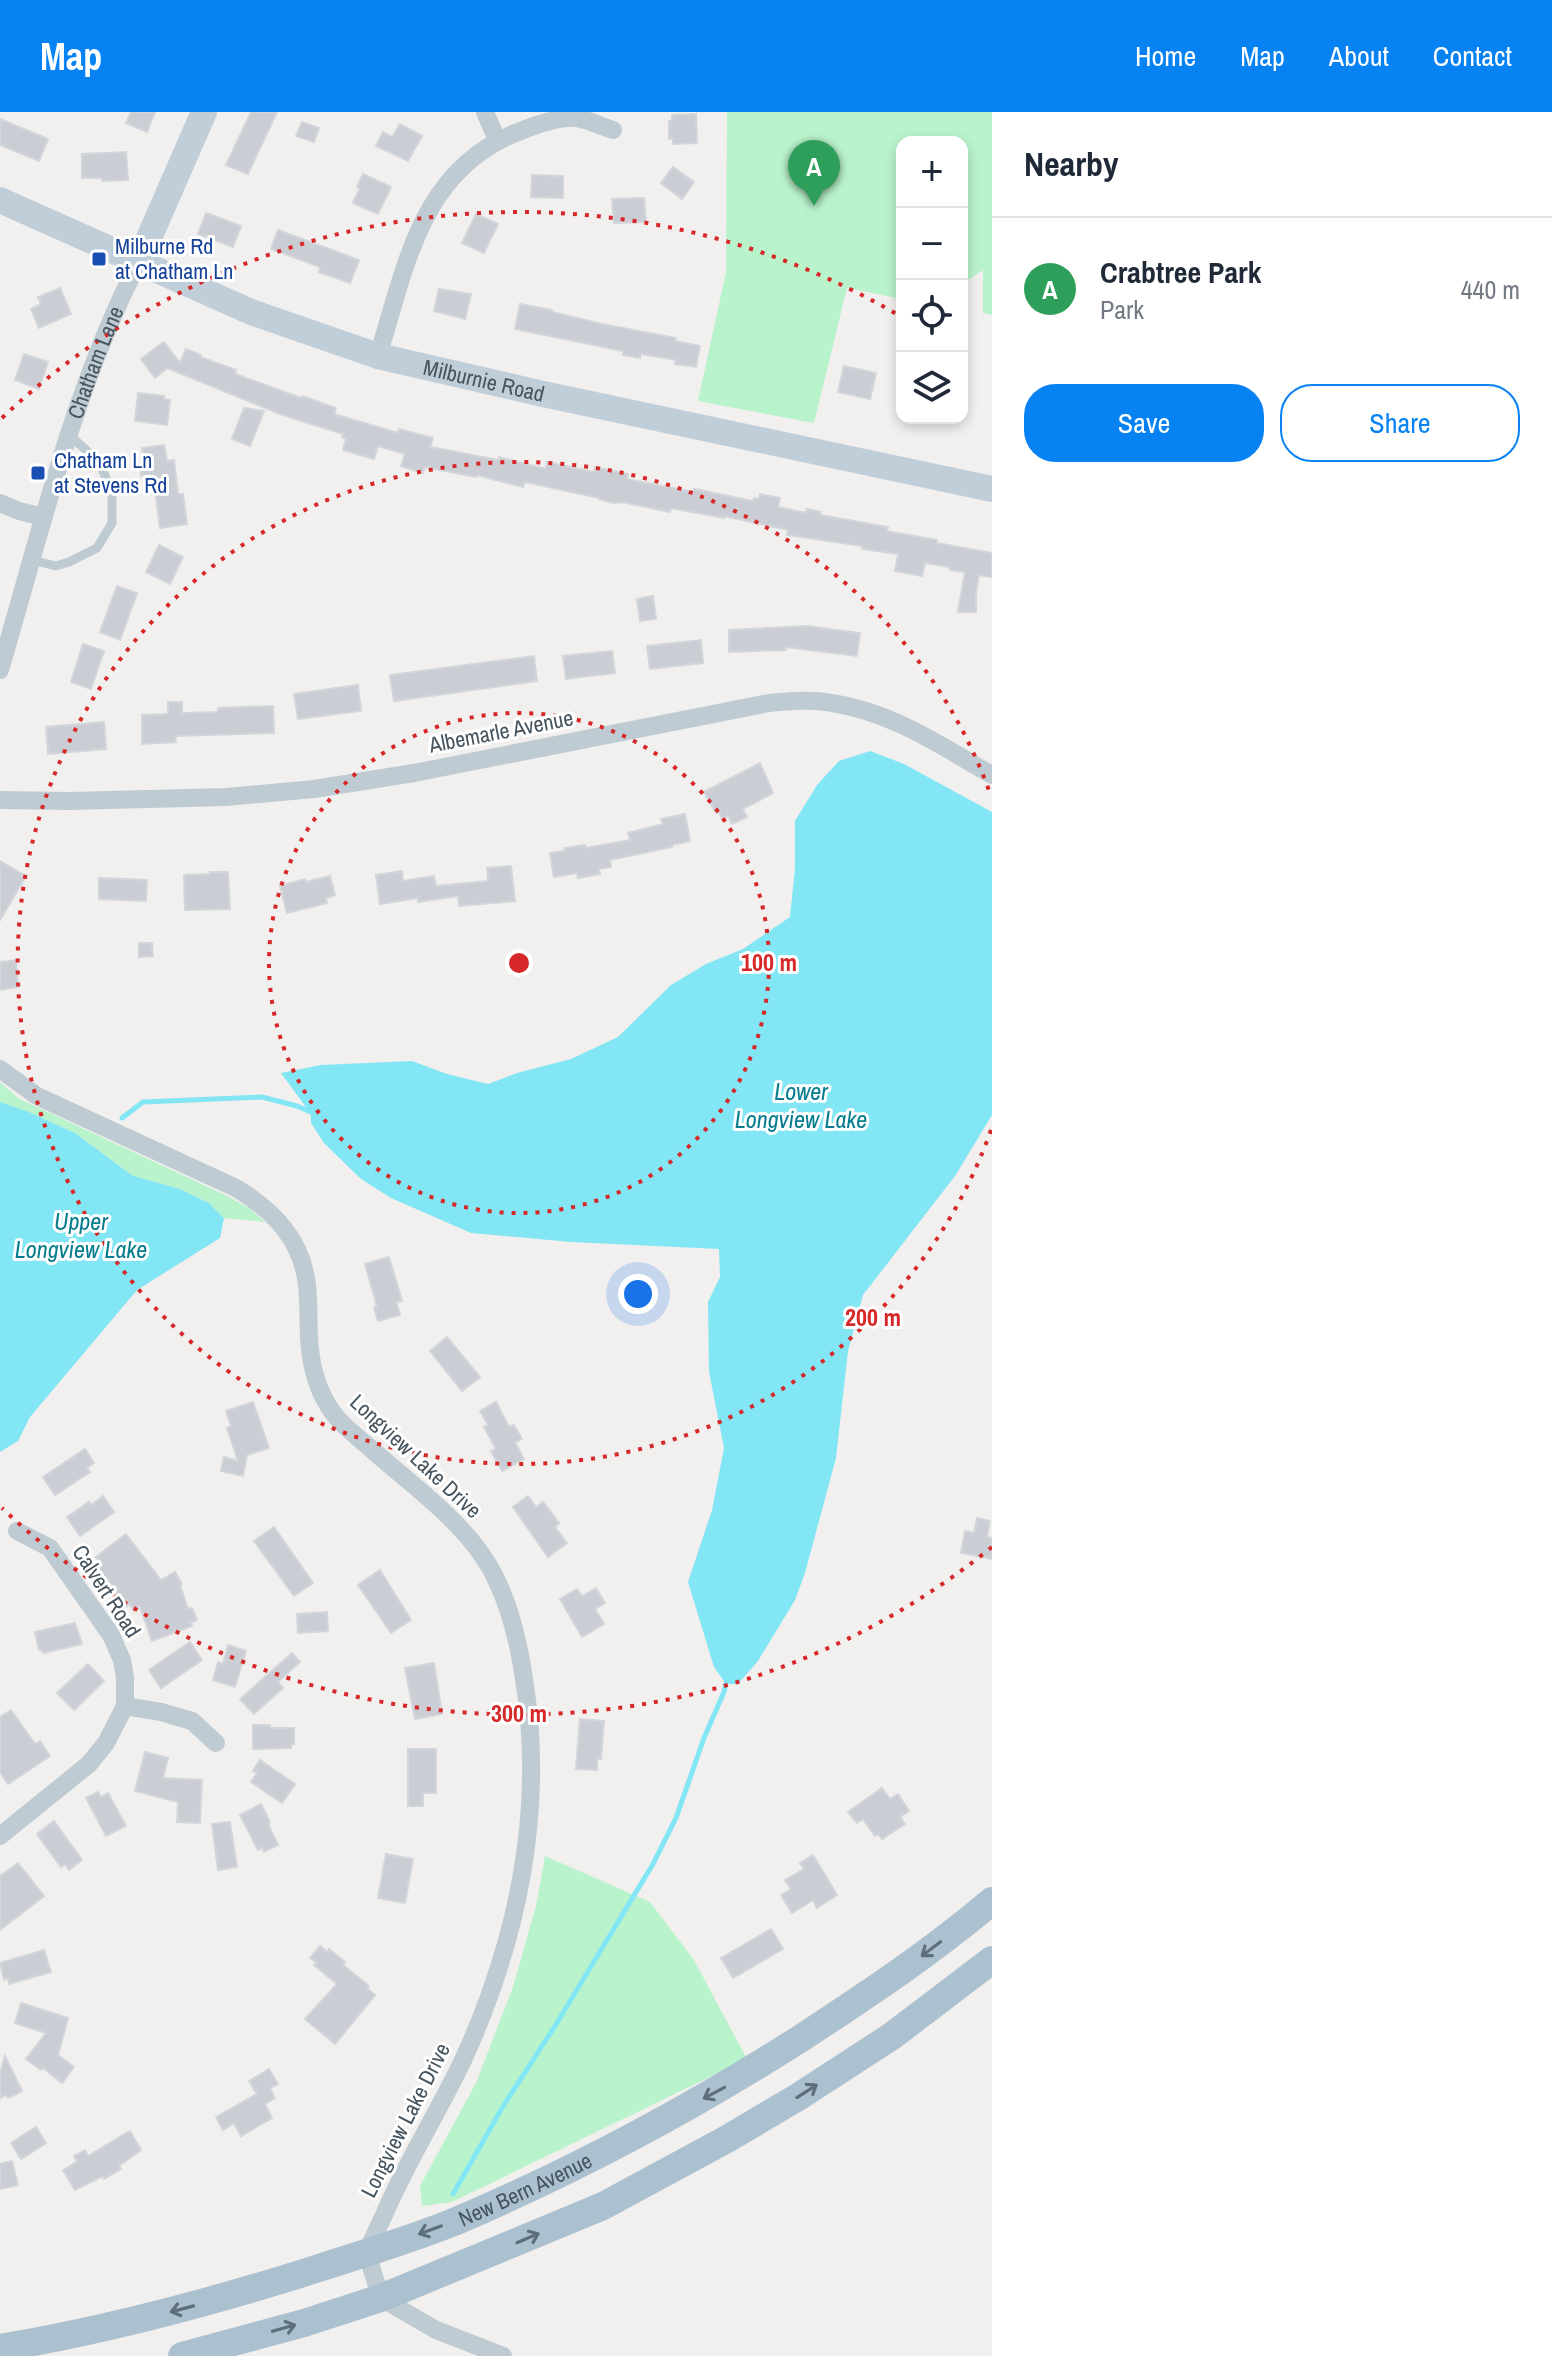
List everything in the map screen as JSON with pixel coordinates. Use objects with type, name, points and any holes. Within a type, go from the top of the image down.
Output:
[{"type":"main road","name":"New Bern Avenue","points":[[0,2348],[54,2339],[237,2294],[452,2222],[581,2164],[728,2085],[883,1985],[992,1901]]},
{"type":"main road","name":"New Bern Avenue","points":[[182,2356],[304,2323],[381,2298],[603,2206],[798,2097],[892,2036],[992,1960]]},
{"type":"street","name":"Chatham Lane","points":[[0,670],[79,400],[113,310],[139,261],[204,112]]},
{"type":"street","points":[[485,112],[497,140]]},
{"type":"street","points":[[378,356],[403,273],[427,212],[445,183],[459,169],[497,140],[533,126],[576,118],[613,130]]},
{"type":"street","name":"Milburnie Road","points":[[0,200],[251,312],[378,356],[992,489]]},
{"type":"street","points":[[0,503],[44,517]]},
{"type":"street","name":"Albemarle Avenue","points":[[0,800],[226,797],[314,789],[414,773],[769,703],[804,701],[831,702],[878,714],[905,725],[992,775]]},
{"type":"street","name":"Longview Lake Drive","points":[[0,1069],[37,1096],[236,1188],[277,1219],[295,1243],[305,1270],[310,1356],[328,1406],[346,1427],[467,1536],[494,1574],[513,1623],[527,1693],[532,1757],[527,1851],[503,1957],[468,2047],[390,2200],[368,2252]]},
{"type":"street","name":"Calvert Road","points":[[4,1825],[89,1764],[106,1743],[125,1706],[122,1660],[111,1635],[50,1548],[17,1531]]},
{"type":"street","points":[[125,1706],[192,1721],[216,1743]]},
{"type":"street","points":[[368,2252],[381,2298],[436,2330],[503,2356]]},
{"type":"lane","points":[[32,560],[56,566],[69,562],[97,548],[112,523],[112,491],[102,469],[69,435]]},
{"type":"green space","points":[[727,112],[992,112],[992,315],[983,313],[983,270],[968,280],[968,136],[896,136],[896,298],[847,288],[814,423],[698,401],[726,272]]},
{"type":"green space","points":[[0,1082],[18,1098],[227,1196],[249,1208],[265,1222],[224,1218],[209,1203],[180,1189],[133,1176],[75,1133],[0,1102]]},
{"type":"green space","points":[[545,1856],[650,1902],[694,1960],[747,2059],[452,2202],[422,2206],[420,2186],[476,2083],[513,1987],[536,1906]]},
{"type":"water","name":"Lower Longview Lake","points":[[870,751],[904,764],[992,812],[992,1115],[955,1176],[863,1295],[848,1351],[836,1458],[805,1573],[795,1600],[758,1661],[738,1684],[726,1684],[714,1667],[688,1582],[712,1510],[724,1448],[709,1372],[708,1302],[720,1277],[719,1249],[571,1242],[471,1233],[391,1198],[361,1179],[324,1143],[311,1123],[311,1114],[281,1073],[321,1065],[412,1061],[488,1084],[571,1059],[618,1037],[671,985],[706,964],[743,949],[790,917],[795,868],[795,821],[817,785],[839,761]]},
{"type":"water","name":"Upper Longview Lake","points":[[0,1102],[75,1133],[133,1176],[180,1189],[209,1203],[224,1218],[220,1238],[137,1290],[30,1417],[18,1441],[0,1452]]},
{"type":"building","points":[[131,112],[155,112],[147,132],[126,123]]},
{"type":"building","points":[[251,112],[277,112],[248,174],[226,165]]},
{"type":"building","points":[[696,114],[697,143],[673,144],[673,138],[669,139],[672,115]]},
{"type":"building","points":[[0,119],[48,139],[39,161],[0,145]]},
{"type":"building","points":[[302,122],[319,128],[314,142],[296,136]]},
{"type":"building","points":[[400,124],[422,136],[408,161],[376,146],[383,132],[392,137]]},
{"type":"building","points":[[126,152],[128,180],[82,178],[82,154]]},
{"type":"building","points":[[673,167],[694,182],[682,199],[661,183]]},
{"type":"building","points":[[363,174],[391,187],[378,214],[353,203]]},
{"type":"building","points":[[532,175],[563,176],[563,198],[531,197]]},
{"type":"building","points":[[644,198],[646,222],[614,223],[612,199]]},
{"type":"building","points":[[206,213],[241,226],[233,247],[198,234]]},
{"type":"building","points":[[476,214],[498,224],[484,253],[462,243]]},
{"type":"building","points":[[278,230],[359,260],[350,283],[319,272],[320,267],[271,249]]},
{"type":"building","points":[[60,288],[71,314],[39,328],[31,309],[41,304],[38,297]]},
{"type":"building","points":[[439,289],[471,294],[465,319],[434,311]]},
{"type":"building","points":[[520,304],[700,346],[696,367],[647,355],[640,354],[640,358],[623,355],[623,351],[515,329]]},
{"type":"building","points":[[164,342],[180,363],[186,349],[236,370],[235,374],[336,408],[334,414],[398,433],[399,429],[433,438],[430,447],[499,460],[499,457],[546,469],[547,462],[594,472],[595,467],[628,474],[627,479],[753,501],[754,498],[759,499],[760,494],[780,498],[778,507],[806,513],[807,509],[821,512],[820,515],[888,527],[887,531],[992,553],[992,577],[979,575],[976,612],[958,612],[965,572],[950,570],[950,567],[925,563],[922,576],[895,571],[898,554],[787,535],[788,530],[724,516],[614,503],[525,482],[523,487],[477,475],[425,467],[423,473],[401,466],[405,454],[378,446],[374,459],[343,450],[346,439],[342,437],[343,434],[280,414],[167,368],[155,378],[141,359]]},
{"type":"building","points":[[24,354],[48,362],[39,389],[15,380]]},
{"type":"building","points":[[844,366],[876,373],[870,399],[838,392]]},
{"type":"building","points":[[138,393],[164,396],[164,399],[170,400],[167,425],[135,421]]},
{"type":"building","points":[[244,408],[264,411],[250,446],[232,439]]},
{"type":"building","points":[[164,445],[167,461],[174,460],[178,494],[183,494],[187,524],[160,528],[153,475],[141,476],[140,463],[144,462],[142,448]]},
{"type":"building","points":[[159,545],[183,557],[170,584],[146,572]]},
{"type":"building","points":[[117,586],[137,593],[120,640],[100,632]]},
{"type":"building","points":[[653,596],[656,619],[640,621],[637,599]]},
{"type":"building","points":[[807,626],[860,633],[857,656],[785,647],[786,650],[729,652],[729,630]]},
{"type":"building","points":[[701,640],[703,663],[650,669],[647,646]]},
{"type":"building","points":[[83,644],[104,651],[91,689],[71,682]]},
{"type":"building","points":[[612,651],[615,673],[566,679],[563,656]]},
{"type":"building","points":[[534,656],[537,681],[394,701],[390,675]]},
{"type":"building","points":[[358,685],[361,711],[298,719],[294,694]]},
{"type":"building","points":[[168,702],[182,702],[182,713],[273,706],[274,733],[175,736],[176,742],[142,744],[142,715],[168,714]]},
{"type":"building","points":[[104,722],[106,749],[48,754],[46,727]]},
{"type":"building","points":[[760,763],[773,793],[743,809],[747,817],[732,824],[728,816],[722,819],[704,792]]},
{"type":"building","points":[[685,814],[690,841],[610,860],[611,867],[599,869],[600,874],[578,878],[577,873],[554,877],[550,853],[565,851],[564,848],[585,845],[586,848],[630,840],[628,833],[663,824],[661,819]]},
{"type":"building","points":[[0,861],[26,876],[0,920]]},
{"type":"building","points":[[511,866],[515,901],[459,906],[458,896],[380,904],[376,875],[402,871],[403,881],[434,876],[436,886],[488,881],[487,868]]},
{"type":"building","points":[[228,872],[230,909],[185,910],[184,875]]},
{"type":"building","points":[[330,876],[335,895],[326,898],[327,903],[287,913],[280,886]]},
{"type":"building","points":[[99,878],[147,880],[146,901],[99,899]]},
{"type":"building","points":[[139,943],[152,943],[153,956],[139,957]]},
{"type":"building","points":[[16,960],[18,987],[0,990],[0,962]]},
{"type":"building","points":[[389,1257],[402,1301],[396,1302],[400,1315],[378,1321],[365,1264]]},
{"type":"building","points":[[447,1337],[480,1377],[462,1391],[430,1351]]},
{"type":"building","points":[[253,1402],[269,1448],[247,1455],[243,1476],[221,1471],[224,1457],[238,1461],[227,1428],[231,1426],[226,1411]]},
{"type":"building","points":[[496,1402],[509,1427],[514,1425],[522,1439],[515,1442],[524,1459],[502,1471],[491,1451],[496,1449],[484,1427],[488,1425],[480,1411]]},
{"type":"building","points":[[85,1449],[94,1463],[87,1468],[90,1472],[55,1495],[43,1477]]},
{"type":"building","points":[[103,1496],[114,1512],[80,1536],[67,1517]]},
{"type":"building","points":[[528,1496],[536,1507],[543,1502],[559,1523],[555,1527],[567,1543],[548,1557],[513,1507]]},
{"type":"building","points":[[977,1518],[990,1521],[987,1537],[992,1538],[992,1559],[961,1553],[965,1531],[974,1533]]},
{"type":"building","points":[[274,1527],[313,1583],[294,1596],[254,1541]]},
{"type":"building","points":[[126,1534],[161,1580],[175,1572],[182,1584],[188,1609],[192,1608],[197,1620],[190,1623],[192,1626],[152,1641],[140,1607],[134,1611],[129,1604],[126,1607],[95,1566],[99,1562],[96,1557]]},
{"type":"building","points":[[380,1570],[411,1620],[391,1633],[358,1585]]},
{"type":"building","points":[[596,1588],[605,1603],[595,1609],[604,1624],[582,1637],[560,1599],[577,1589],[582,1596]]},
{"type":"building","points":[[327,1612],[328,1631],[298,1633],[297,1614]]},
{"type":"building","points":[[75,1623],[82,1644],[43,1653],[39,1650],[35,1632]]},
{"type":"building","points":[[190,1642],[202,1660],[161,1688],[149,1670]]},
{"type":"building","points":[[228,1645],[246,1651],[235,1687],[213,1680],[218,1662],[223,1664]]},
{"type":"building","points":[[292,1653],[300,1662],[278,1682],[283,1688],[254,1714],[240,1699]]},
{"type":"building","points":[[434,1663],[442,1714],[415,1719],[405,1668]]},
{"type":"building","points":[[88,1664],[104,1681],[74,1710],[57,1693]]},
{"type":"building","points":[[11,1710],[35,1744],[40,1741],[50,1756],[8,1784],[0,1772],[0,1717]]},
{"type":"building","points":[[580,1719],[604,1721],[601,1759],[597,1759],[597,1770],[576,1769]]},
{"type":"building","points":[[253,1725],[294,1728],[294,1744],[291,1748],[253,1749]]},
{"type":"building","points":[[408,1749],[436,1749],[436,1793],[423,1793],[423,1806],[408,1806]]},
{"type":"building","points":[[145,1752],[168,1758],[163,1778],[202,1780],[200,1823],[177,1822],[178,1802],[135,1791]]},
{"type":"building","points":[[260,1760],[295,1784],[282,1803],[251,1782]]},
{"type":"building","points":[[882,1788],[890,1799],[898,1794],[909,1811],[900,1817],[905,1824],[882,1839],[878,1834],[875,1836],[863,1819],[857,1823],[848,1812]]},
{"type":"building","points":[[98,1792],[101,1797],[108,1793],[126,1826],[106,1836],[86,1798]]},
{"type":"building","points":[[261,1804],[278,1845],[264,1852],[262,1848],[258,1850],[240,1815]]},
{"type":"building","points":[[54,1821],[82,1860],[69,1870],[65,1864],[61,1867],[37,1834]]},
{"type":"building","points":[[230,1822],[237,1867],[218,1870],[212,1824]]},
{"type":"building","points":[[386,1854],[413,1859],[405,1903],[378,1898]]},
{"type":"building","points":[[813,1855],[837,1895],[817,1908],[813,1900],[792,1913],[781,1895],[791,1889],[785,1880],[804,1869],[800,1863]]},
{"type":"building","points":[[18,1863],[44,1896],[0,1930],[0,1876]]},
{"type":"building","points":[[771,1929],[783,1949],[733,1978],[721,1958]]},
{"type":"building","points":[[320,1946],[345,1962],[343,1965],[369,1986],[367,1988],[375,1995],[335,2044],[305,2019],[337,1984],[310,1958]]},
{"type":"building","points":[[44,1950],[51,1972],[9,1984],[8,1978],[4,1980],[0,1963]]},
{"type":"building","points":[[21,2003],[68,2018],[58,2055],[74,2067],[62,2083],[26,2059],[46,2033],[15,2023]]},
{"type":"building","points":[[5,2056],[22,2091],[8,2098],[6,2095],[0,2098],[0,2073]]},
{"type":"building","points":[[269,2069],[278,2084],[270,2088],[275,2098],[265,2104],[272,2118],[241,2136],[234,2123],[223,2130],[216,2117],[257,2094],[249,2081]]},
{"type":"building","points":[[36,2127],[46,2143],[21,2159],[11,2143]]},
{"type":"building","points":[[130,2131],[141,2150],[119,2166],[121,2169],[75,2190],[63,2170],[77,2162],[74,2156],[85,2150],[88,2156]]},
{"type":"building","points":[[12,2161],[18,2185],[0,2189],[0,2164]]},
{"type":"waterway","points":[[122,1118],[143,1102],[262,1097],[315,1114]]},
{"type":"waterway","points":[[453,2194],[502,2108],[653,1864],[676,1818],[727,1678]]},
{"type":"place","name":"Crabtree Park","points":[[814,206]]},
{"type":"place","name":"Milburne Rd at Chatham Ln","points":[[99,259]]},
{"type":"place","name":"Chatham Ln at Stevens Rd","points":[[38,473]]}]
